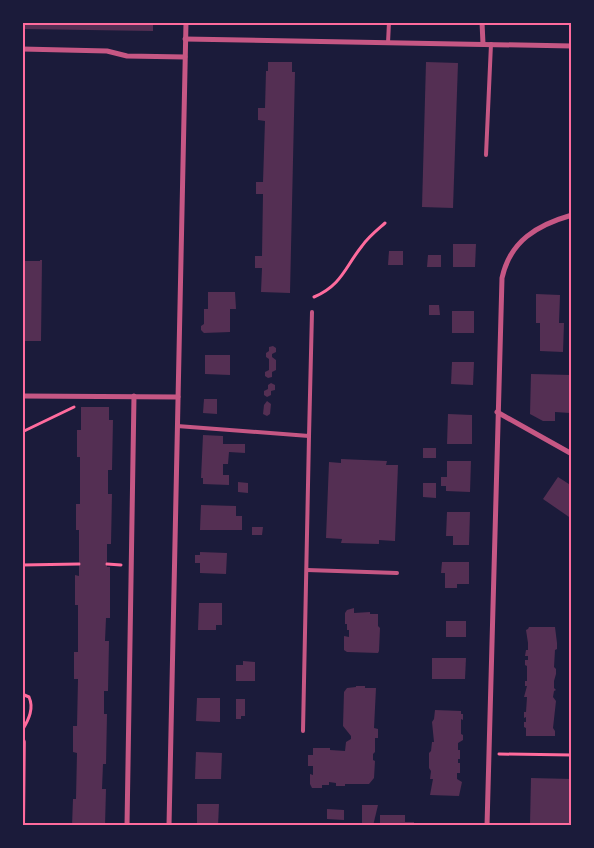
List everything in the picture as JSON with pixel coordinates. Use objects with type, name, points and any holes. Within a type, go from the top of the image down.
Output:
[{"type":"street","points":[[169,826],[186,22]]},
{"type":"street","points":[[482,22],[483,44]]},
{"type":"street","points":[[185,39],[572,46]]},
{"type":"street","points":[[22,49],[107,51],[127,56],[185,57]]},
{"type":"street","points":[[487,826],[500,290],[504,268],[516,247],[538,228],[572,215]]},
{"type":"street","points":[[22,396],[178,397]]},
{"type":"street","points":[[127,826],[134,396]]},
{"type":"street","points":[[497,412],[572,454]]},
{"type":"lane","points":[[388,22],[388,42]]},
{"type":"lane","points":[[486,155],[491,44]]},
{"type":"lane","points":[[303,731],[312,312]]},
{"type":"lane","points":[[177,426],[309,436]]},
{"type":"lane","points":[[307,570],[397,573]]},
{"type":"lane","points":[[22,738],[24,742],[23,826]]},
{"type":"path","points":[[314,297],[324,293],[345,274],[362,246],[385,223]]},
{"type":"path","points":[[22,432],[97,396]]},
{"type":"path","points":[[22,564],[79,564]]},
{"type":"path","points":[[22,694],[29,697],[31,701],[31,713],[22,730]]},
{"type":"path","points":[[489,754],[572,756]]},
{"type":"building","points":[[22,22],[153,22],[153,31],[22,29]]},
{"type":"building","points":[[268,62],[292,62],[292,72],[295,72],[290,293],[261,292],[262,268],[255,268],[255,256],[262,256],[263,194],[256,194],[256,182],[263,182],[265,121],[258,120],[258,108],[265,108]]},
{"type":"building","points":[[426,62],[458,63],[453,208],[422,207]]},
{"type":"building","points":[[453,244],[476,244],[475,267],[453,267]]},
{"type":"building","points":[[389,251],[403,251],[403,265],[388,265]]},
{"type":"building","points":[[428,255],[441,255],[441,267],[427,267]]},
{"type":"building","points":[[42,260],[41,341],[22,341],[22,261]]},
{"type":"building","points":[[208,292],[235,292],[236,309],[230,309],[230,332],[204,333],[201,330],[201,326],[204,324],[204,309],[208,309]]},
{"type":"building","points":[[536,294],[560,295],[559,323],[564,323],[563,352],[540,351],[540,323],[536,323]]},
{"type":"building","points":[[429,305],[439,305],[440,315],[429,315]]},
{"type":"building","points":[[452,311],[474,311],[474,333],[452,333]]},
{"type":"building","points":[[273,346],[276,348],[276,352],[272,354],[272,357],[276,360],[276,370],[272,372],[272,377],[268,378],[265,376],[265,372],[269,370],[269,359],[266,357],[266,353],[269,351],[269,347]]},
{"type":"building","points":[[205,355],[230,355],[230,375],[205,374]]},
{"type":"building","points":[[452,362],[474,362],[473,385],[451,384]]},
{"type":"building","points":[[531,374],[571,375],[570,413],[555,412],[555,421],[543,421],[530,414]]},
{"type":"building","points":[[271,383],[275,385],[275,390],[271,391],[271,395],[267,397],[264,395],[264,391],[268,389],[268,385]]},
{"type":"building","points":[[204,399],[217,399],[217,414],[203,413]]},
{"type":"building","points":[[267,401],[271,404],[270,414],[267,416],[263,414],[264,405]]},
{"type":"building","points":[[81,407],[109,407],[109,420],[113,420],[112,470],[108,470],[108,494],[112,494],[111,544],[107,544],[107,567],[110,567],[110,618],[106,618],[105,641],[109,641],[108,691],[104,691],[104,714],[107,714],[106,764],[103,764],[102,789],[106,789],[105,826],[72,826],[73,799],[76,799],[77,753],[73,752],[73,726],[77,726],[78,679],[74,679],[74,652],[78,652],[78,605],[75,605],[75,575],[79,576],[79,530],[76,530],[76,504],[80,504],[80,457],[77,457],[77,430],[81,430]]},
{"type":"building","points":[[448,414],[472,415],[472,444],[447,444]]},
{"type":"building","points":[[203,435],[223,436],[223,444],[245,444],[245,453],[229,452],[228,464],[223,464],[223,475],[229,475],[229,485],[203,484],[203,478],[201,478]]},
{"type":"building","points":[[423,448],[436,448],[436,458],[423,458]]},
{"type":"building","points":[[341,459],[387,461],[386,465],[398,465],[395,541],[379,540],[379,544],[341,543],[342,539],[326,538],[329,462],[341,463]]},
{"type":"building","points":[[447,461],[471,461],[470,492],[446,491],[446,486],[441,486],[441,477],[447,477]]},
{"type":"building","points":[[558,477],[572,486],[572,519],[543,499]]},
{"type":"building","points":[[238,482],[248,483],[248,493],[238,492]]},
{"type":"building","points":[[423,483],[436,483],[436,498],[423,497]]},
{"type":"building","points":[[201,505],[236,506],[236,516],[242,516],[242,530],[200,530]]},
{"type":"building","points":[[447,512],[470,512],[469,545],[453,545],[453,536],[446,536]]},
{"type":"building","points":[[252,527],[263,527],[262,535],[252,535]]},
{"type":"building","points":[[200,552],[227,553],[226,574],[200,573],[200,563],[195,563],[195,555],[200,555]]},
{"type":"building","points":[[442,562],[469,562],[469,584],[457,584],[457,588],[445,588],[445,573],[441,573]]},
{"type":"building","points":[[199,603],[222,603],[222,625],[216,625],[216,630],[198,630]]},
{"type":"building","points":[[354,608],[354,613],[370,612],[370,614],[378,614],[378,626],[380,628],[378,653],[347,652],[344,650],[344,636],[349,637],[349,630],[347,630],[347,624],[345,624],[345,613],[347,610]]},
{"type":"building","points":[[446,621],[466,621],[466,637],[446,637]]},
{"type":"building","points":[[529,627],[555,627],[557,649],[555,650],[554,667],[556,674],[554,688],[556,690],[553,697],[556,701],[553,728],[555,736],[526,736],[524,722],[526,722],[526,717],[524,718],[524,712],[526,712],[527,697],[524,697],[527,686],[525,686],[527,666],[525,665],[525,660],[528,660],[528,656],[525,656],[526,650],[528,650],[526,630]]},
{"type":"building","points":[[432,658],[466,658],[465,679],[432,679]]},
{"type":"building","points":[[243,661],[255,662],[255,681],[236,681],[236,665],[243,665]]},
{"type":"building","points":[[356,686],[376,688],[374,728],[378,729],[378,738],[375,738],[375,752],[373,754],[373,760],[375,761],[374,778],[369,784],[336,786],[336,783],[329,782],[329,785],[322,785],[322,788],[312,788],[310,774],[313,775],[313,766],[308,766],[308,755],[313,755],[313,748],[330,748],[330,750],[345,751],[346,742],[351,739],[351,736],[343,726],[344,692],[347,688]]},
{"type":"building","points":[[197,698],[220,698],[220,722],[196,721]]},
{"type":"building","points":[[236,699],[245,699],[245,716],[241,716],[241,719],[236,719]]},
{"type":"building","points":[[435,710],[461,711],[461,714],[463,714],[461,734],[463,735],[463,740],[458,743],[458,750],[460,750],[458,763],[460,763],[460,773],[457,773],[457,779],[462,782],[459,796],[430,795],[433,779],[430,779],[429,753],[432,742],[434,742],[432,722]]},
{"type":"building","points":[[196,752],[222,753],[221,779],[195,779]]},
{"type":"building","points":[[531,778],[572,779],[572,825],[530,824]]},
{"type":"building","points":[[197,804],[219,804],[218,826],[197,826]]},
{"type":"building","points":[[362,805],[378,805],[373,826],[362,826]]},
{"type":"building","points":[[327,809],[344,810],[344,820],[327,819]]},
{"type":"building","points":[[380,815],[405,815],[405,822],[414,822],[414,826],[380,826]]}]
